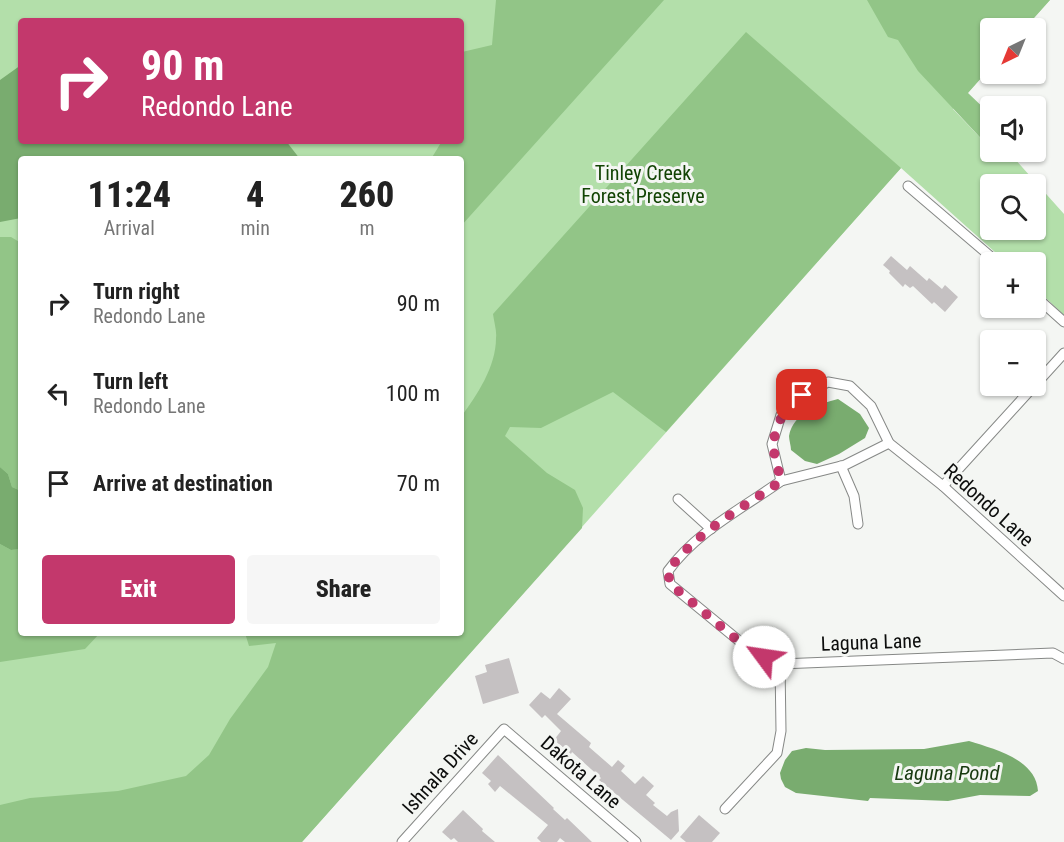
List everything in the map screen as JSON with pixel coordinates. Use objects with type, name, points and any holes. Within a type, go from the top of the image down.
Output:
[{"type":"street","points":[[908,186],[984,252]]},
{"type":"street","points":[[1046,306],[1064,322]]},
{"type":"street","points":[[1046,373],[1064,353]]},
{"type":"street","name":"Redondo Lane","points":[[781,481],[772,444],[782,415],[802,395],[828,382],[850,387],[871,406],[889,443],[943,486],[1064,596]]},
{"type":"street","points":[[943,486],[1025,396]]},
{"type":"street","points":[[678,499],[711,529],[781,481],[841,466],[889,443]]},
{"type":"street","points":[[841,466],[854,496],[858,524]]},
{"type":"street","name":"Laguna Lane","points":[[711,529],[678,556],[668,571],[670,584],[748,649],[780,664],[1053,653],[1064,659]]},
{"type":"street","points":[[725,809],[777,753],[781,731],[780,664]]},
{"type":"street","name":"Ishnala Drive","points":[[406,838],[504,729]]},
{"type":"street","name":"Dakota Lane","points":[[504,729],[636,842]]},
{"type":"street","points":[[406,838],[417,842]]},
{"type":"green space","name":"Tinley Creek Forest Preserve","points":[[0,0],[1050,0],[1034,18],[980,18],[980,79],[953,109],[980,137],[980,162],[1017,162],[1028,174],[980,174],[980,239],[901,168],[302,842],[0,842]]},
{"type":"green space","points":[[496,0],[664,0],[464,223],[464,156],[433,156],[440,144],[464,144],[464,52],[492,45]]},
{"type":"green space","points":[[867,0],[1050,0],[1034,18],[980,18],[980,79],[968,93],[980,104],[980,137],[918,71],[898,40],[888,37]]},
{"type":"green space","points":[[746,32],[901,168],[666,432],[613,392],[541,428],[510,427],[505,436],[547,473],[575,490],[583,508],[582,528],[302,842],[0,842],[0,805],[30,798],[118,791],[186,776],[209,755],[230,719],[268,667],[276,643],[249,646],[246,636],[464,636],[464,412],[479,390],[493,359],[496,335],[493,314]]},
{"type":"green space","name":"Tinley Creek Forest Preserve","points":[[1046,194],[1064,214],[1064,315],[1046,298],[1046,252],[995,252],[981,240],[1046,240]]},
{"type":"green space","points":[[0,237],[11,237],[18,241],[18,490],[12,487],[8,474],[0,467]]},
{"type":"green space","points":[[0,544],[11,550],[18,549],[18,636],[97,636],[85,649],[0,662]]},
{"type":"water","points":[[18,67],[18,144],[288,144],[298,156],[18,156],[18,219],[0,222],[0,80]]},
{"type":"water","points":[[838,399],[860,414],[869,428],[865,438],[817,464],[805,461],[791,450],[789,436],[791,428],[808,411]]},
{"type":"water","points":[[0,467],[8,474],[12,487],[18,490],[18,549],[11,550],[0,544]]},
{"type":"water","name":"Laguna Pond","points":[[969,741],[1001,752],[1022,763],[1030,771],[1038,791],[1030,796],[980,795],[948,801],[870,798],[868,801],[796,793],[785,787],[781,779],[780,773],[785,760],[792,751],[806,748],[825,750],[924,749]]},
{"type":"building","points":[[891,256],[907,270],[910,266],[927,281],[929,278],[942,289],[945,285],[958,297],[945,312],[934,302],[932,304],[913,286],[910,288],[905,284],[903,287],[883,265]]},
{"type":"building","points":[[509,658],[519,693],[483,704],[475,676],[487,672],[485,665]]},
{"type":"building","points":[[559,688],[571,699],[557,714],[591,743],[589,747],[612,767],[618,760],[625,766],[621,771],[635,784],[643,776],[654,786],[646,795],[655,803],[653,805],[667,816],[678,809],[679,831],[671,840],[599,780],[601,778],[572,752],[571,754],[554,740],[561,731],[545,715],[542,718],[529,705],[541,692],[550,699]]},
{"type":"building","points":[[498,755],[553,809],[565,820],[567,818],[592,842],[565,842],[560,838],[557,842],[541,842],[537,838],[548,825],[500,786],[495,792],[488,784],[491,781],[482,773]]},
{"type":"building","points":[[463,810],[495,842],[458,842],[454,838],[451,840],[442,832]]},
{"type":"building","points":[[699,815],[720,833],[712,842],[686,842],[680,837]]},
{"type":"route","points":[[764,657],[748,649],[670,584],[668,571],[678,556],[711,529],[781,481],[772,444],[782,415],[802,395]]}]
